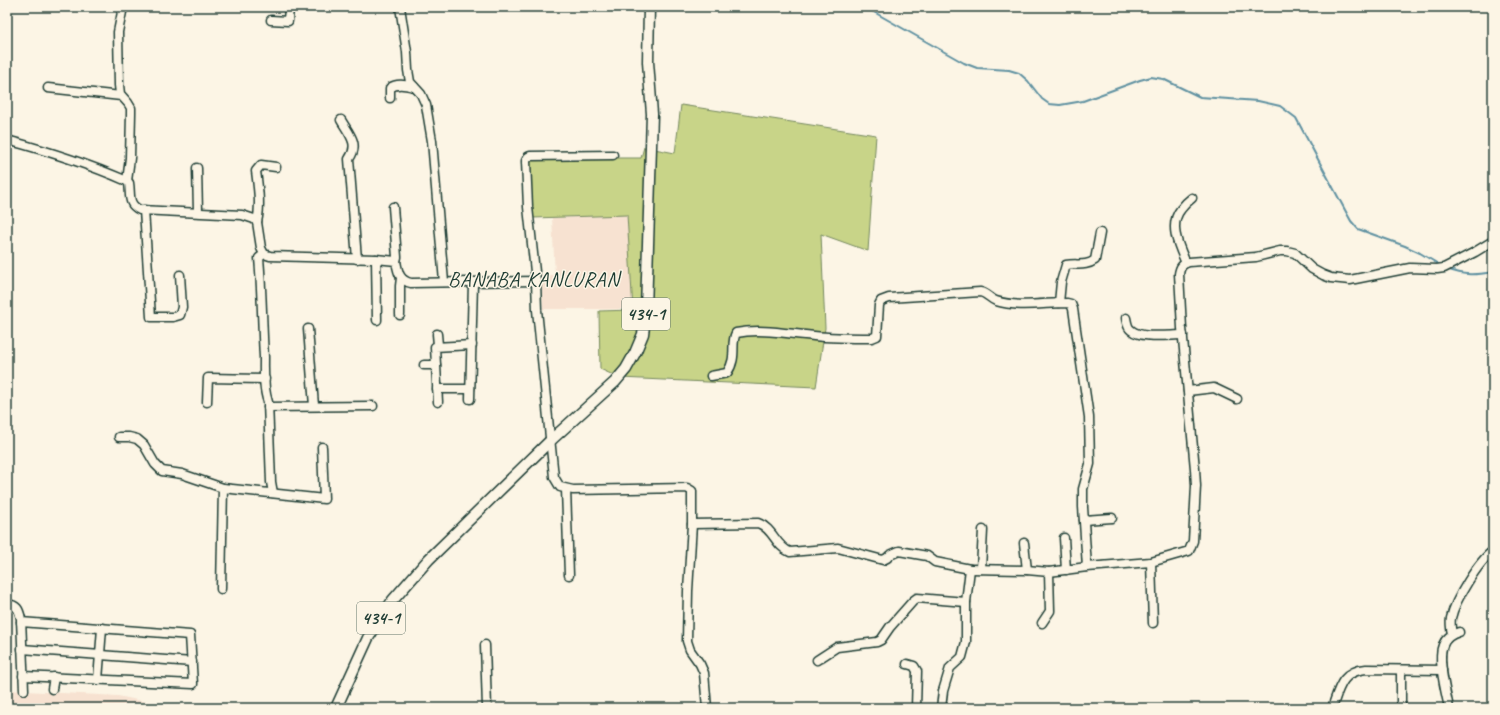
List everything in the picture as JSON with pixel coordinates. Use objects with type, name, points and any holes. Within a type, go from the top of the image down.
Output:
[{"type":"main road","name":"434-1","points":[[336,708],[368,638],[393,600],[428,559],[550,441],[621,376],[635,352],[643,334],[646,310],[652,114],[648,62],[649,7]]},
{"type":"street","points":[[123,7],[118,32],[119,85],[122,96],[131,108],[130,158],[126,181]]},
{"type":"street","points":[[271,20],[288,21],[289,7]]},
{"type":"street","points":[[400,7],[410,82],[421,94],[426,105],[432,141],[439,208],[444,282]]},
{"type":"street","points":[[390,98],[390,88],[392,86],[399,84],[414,87]]},
{"type":"street","points":[[48,88],[122,96]]},
{"type":"street","points":[[341,120],[354,142],[354,153],[349,159],[357,259]]},
{"type":"street","points":[[7,140],[93,167],[126,181],[129,183],[131,203],[134,207],[144,210],[242,215],[254,219],[257,222]]},
{"type":"street","points":[[613,155],[530,156],[526,161],[528,207],[536,281],[537,310],[554,477],[560,487],[573,490],[686,488],[692,491],[687,641],[690,650],[700,664],[704,673],[707,708]]},
{"type":"street","points":[[276,167],[261,165],[256,170],[259,206],[257,222],[261,248],[264,254],[270,256],[376,259],[396,261]]},
{"type":"street","points":[[197,168],[198,212]]},
{"type":"street","points":[[1186,263],[1177,242],[1176,223],[1180,209],[1192,198]]},
{"type":"street","points":[[393,207],[397,257],[396,261],[401,278],[400,315]]},
{"type":"street","points":[[144,210],[151,317],[173,317],[180,315],[182,307],[180,275]]},
{"type":"street","points":[[1059,303],[1060,282],[1066,265],[1090,264],[1095,260],[1100,232]]},
{"type":"street","points":[[692,524],[758,522],[765,525],[785,551],[790,552],[838,548],[883,560],[899,551],[927,556],[935,562],[981,570],[1027,570],[1049,572],[1087,567],[1151,562],[1189,551],[1193,541],[1196,486],[1183,335],[1179,274],[1181,266],[1186,263],[1256,257],[1287,251],[1295,253],[1312,269],[1323,275],[1331,278],[1350,280],[1410,268],[1444,268],[1493,241]]},
{"type":"street","points":[[264,254],[259,258],[271,482],[273,493]]},
{"type":"street","points":[[376,259],[377,320]]},
{"type":"street","points":[[401,278],[405,282],[411,283],[536,281]]},
{"type":"street","points":[[470,399],[473,282]]},
{"type":"street","points":[[711,376],[727,373],[731,368],[736,333],[763,331],[816,336],[872,338],[877,336],[879,305],[881,301],[889,298],[980,292],[986,293],[994,301],[1007,303],[1071,304],[1089,417],[1090,464],[1083,489],[1087,567]]},
{"type":"street","points":[[1126,318],[1127,325],[1131,330],[1138,334],[1183,335]]},
{"type":"street","points":[[308,329],[314,406]]},
{"type":"street","points":[[437,334],[438,345],[435,346],[438,402]]},
{"type":"street","points":[[438,345],[472,345]]},
{"type":"street","points":[[424,365],[436,365]]},
{"type":"street","points":[[207,402],[208,378],[265,379]]},
{"type":"street","points":[[1188,391],[1214,388],[1237,399]]},
{"type":"street","points":[[437,389],[470,389]]},
{"type":"street","points":[[268,407],[373,406]]},
{"type":"street","points":[[119,437],[137,439],[144,444],[155,464],[162,471],[182,474],[223,488],[324,499],[322,447]]},
{"type":"street","points":[[221,589],[223,488]]},
{"type":"street","points":[[566,488],[569,575]]},
{"type":"street","points":[[1084,520],[1112,518]]},
{"type":"street","points":[[981,570],[983,530]]},
{"type":"street","points":[[1064,538],[1066,570]]},
{"type":"street","points":[[1024,543],[1027,570]]},
{"type":"street","points":[[1449,708],[1442,670],[1442,647],[1447,638],[1456,633],[1451,618],[1458,600],[1480,565],[1493,551]]},
{"type":"street","points":[[1151,562],[1153,623]]},
{"type":"street","points":[[942,708],[943,691],[950,668],[962,657],[966,642],[966,602],[970,569]]},
{"type":"street","points":[[1042,623],[1050,611],[1049,572]]},
{"type":"street","points":[[817,660],[837,647],[878,642],[913,600],[917,598],[966,602]]},
{"type":"street","points":[[7,604],[15,606],[19,610],[21,622],[24,690]]},
{"type":"street","points":[[21,622],[190,635],[193,684],[23,676]]},
{"type":"street","points":[[98,680],[102,628]]},
{"type":"street","points":[[485,645],[487,708]]},
{"type":"street","points":[[22,649],[192,662]]},
{"type":"street","points":[[907,664],[914,666],[917,671],[916,708]]},
{"type":"street","points":[[1332,708],[1342,681],[1354,671],[1366,669],[1442,670]]},
{"type":"street","points":[[1401,670],[1401,708]]},
{"type":"street","points":[[52,689],[54,677]]},
{"type":"shaded area","points":[[627,215],[633,309],[543,309],[541,275],[555,275],[552,218]]},
{"type":"shaded area","points":[[7,690],[118,696],[176,708],[7,708]]},
{"type":"green space","points":[[681,105],[876,135],[868,251],[821,234],[825,328],[816,387],[620,378],[600,369],[599,311],[633,310],[627,215],[533,218],[530,158],[641,158],[644,147],[675,153]]},
{"type":"waterway","points":[[865,7],[964,63],[977,68],[1009,70],[1019,73],[1028,81],[1042,99],[1049,104],[1060,105],[1083,101],[1151,77],[1163,79],[1200,97],[1258,101],[1280,106],[1296,118],[1351,221],[1358,229],[1405,246],[1440,265]]},
{"type":"waterway","points":[[1447,269],[1459,273],[1470,274],[1493,272]]},
{"type":"district","name":"BANABA KANLURAN","points":[[534,279]]}]
